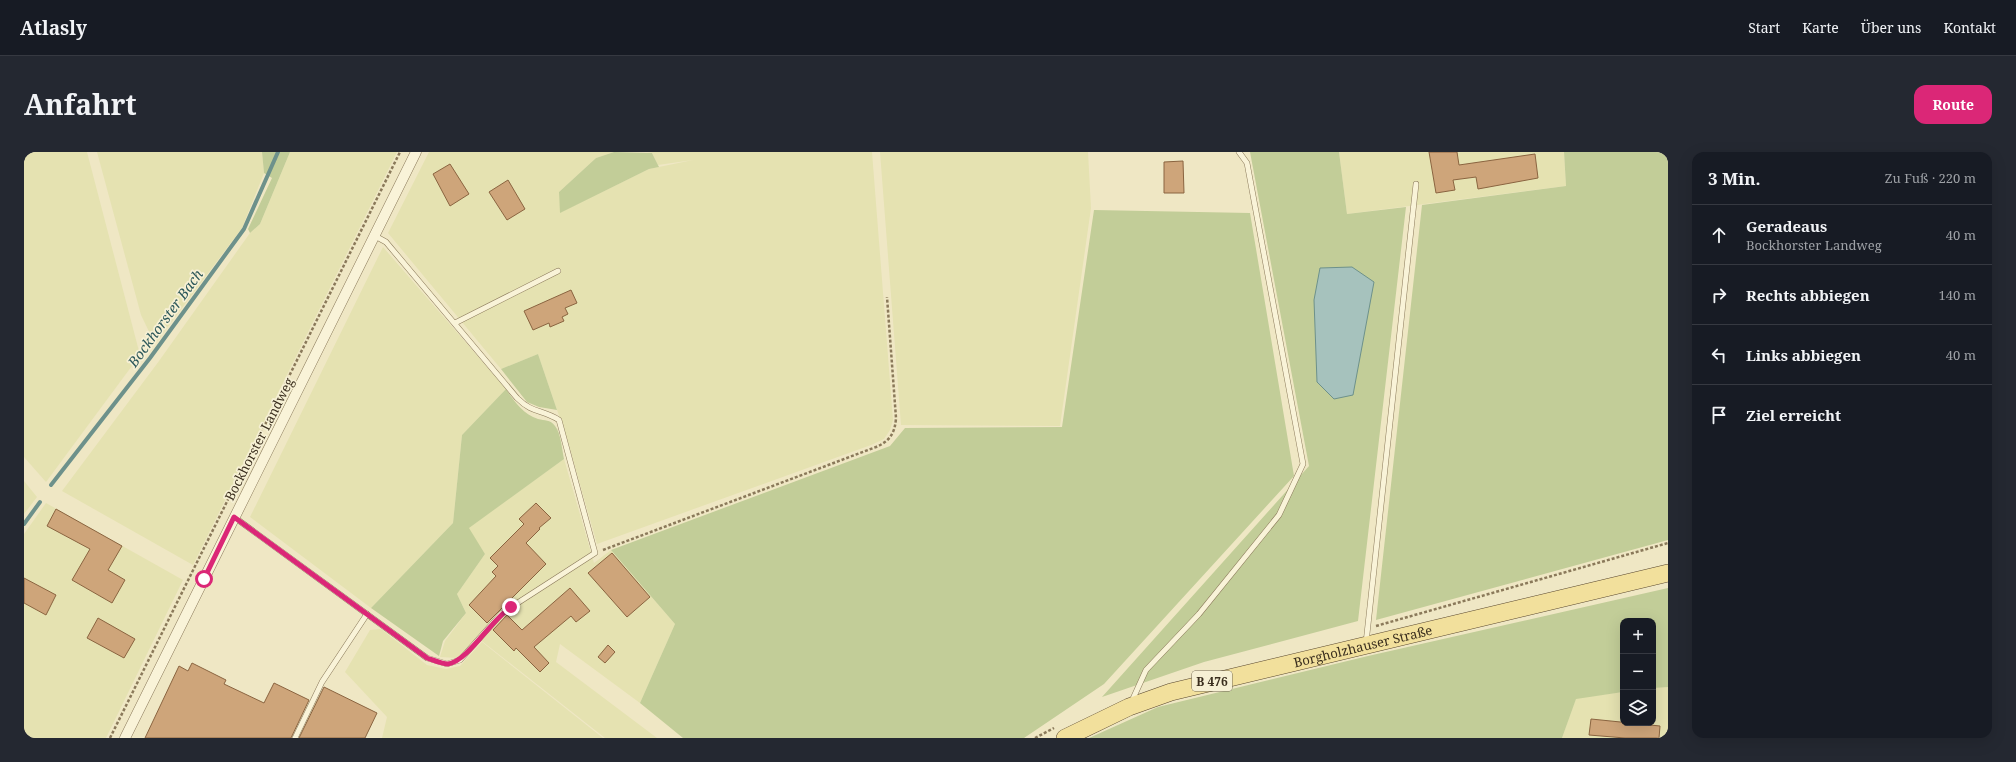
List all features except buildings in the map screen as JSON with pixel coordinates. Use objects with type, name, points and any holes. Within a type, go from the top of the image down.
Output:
[{"type":"main road","name":"Borgholzhauser Straße","points":[[1065,738],[1129,707],[1171,692],[1668,573]]},
{"type":"street","name":"Bockhorster Landweg","points":[[125,738],[416,152]]},
{"type":"lane","points":[[1129,707],[1146,670],[1199,614],[1279,515],[1303,464],[1247,163],[1239,152]]},
{"type":"lane","points":[[1366,646],[1416,184]]},
{"type":"lane","points":[[234,517],[427,658],[447,664],[460,660],[502,613],[595,553],[558,420],[550,415],[527,408],[386,242],[375,236]]},
{"type":"lane","points":[[455,323],[558,271]]},
{"type":"lane","points":[[295,738],[322,682],[367,614]]},
{"type":"path","points":[[110,738],[400,152]]},
{"type":"path","points":[[595,553],[876,447],[891,438],[896,428],[896,418],[887,297]]},
{"type":"shaded area","points":[[24,152],[87,152],[140,355],[46,482],[24,457]]},
{"type":"shaded area","points":[[97,152],[262,152],[264,173],[242,228],[155,344],[141,315]]},
{"type":"shaded area","points":[[290,152],[397,152],[193,565],[62,491],[159,361],[250,233],[260,224]]},
{"type":"shaded area","points":[[429,152],[614,152],[596,158],[559,192],[561,212],[649,169],[693,160],[658,165],[652,153],[647,152],[872,152],[893,420],[890,430],[884,439],[871,445],[597,544],[568,442],[538,354],[501,369],[388,233]]},
{"type":"shaded area","points":[[880,152],[1088,152],[1091,208],[1060,426],[901,425]]},
{"type":"shaded area","points":[[1339,152],[1564,152],[1566,186],[1347,214]]},
{"type":"shaded area","points":[[383,247],[506,389],[462,435],[453,523],[371,608],[250,517]]},
{"type":"shaded area","points":[[564,459],[594,563],[611,550],[675,624],[640,703],[560,644],[556,662],[657,738],[605,738],[478,638],[457,658],[440,657],[445,641],[466,613],[457,594],[485,554],[468,528]]},
{"type":"shaded area","points":[[24,481],[37,497],[24,514]]},
{"type":"shaded area","points":[[46,503],[183,580],[106,738],[24,738],[24,534]]},
{"type":"shaded area","points":[[381,629],[427,665],[446,669],[460,666],[482,642],[603,738],[382,738],[387,717],[345,672],[370,630]]},
{"type":"shaded area","points":[[1656,687],[1668,687],[1668,738],[1562,738],[1576,698],[1620,692],[1620,726],[1656,726]]},
{"type":"green space","points":[[262,152],[290,152],[260,224],[250,233],[248,229],[272,178],[264,173]]},
{"type":"green space","points":[[614,152],[652,153],[659,167],[649,169],[560,213],[559,192],[596,158]]},
{"type":"green space","points":[[1250,152],[1339,152],[1347,214],[1406,207],[1358,621],[1204,662],[1102,697],[1309,466]]},
{"type":"green space","points":[[1564,152],[1668,152],[1668,540],[1376,620],[1422,205],[1566,186]]},
{"type":"green space","points":[[1094,210],[1250,213],[1294,476],[1104,684],[1024,738],[683,738],[640,703],[675,624],[611,550],[890,446],[905,428],[1062,427]]},
{"type":"green space","points":[[538,354],[557,410],[539,407],[527,402],[501,369]]},
{"type":"green space","points":[[506,389],[528,414],[538,419],[549,421],[555,426],[560,437],[564,459],[469,528],[485,554],[457,594],[466,613],[443,641],[439,656],[371,608],[453,523],[462,435]]},
{"type":"green space","points":[[1668,588],[1668,687],[1656,688],[1656,618],[1620,618],[1620,692],[1576,699],[1562,738],[1089,738],[1158,707],[1368,656]]},
{"type":"water","points":[[1352,267],[1374,282],[1353,395],[1334,399],[1317,382],[1314,300],[1320,268]]},
{"type":"waterway","name":"Bockhorster Bach","points":[[51,485],[150,358],[244,229],[278,152]]},
{"type":"waterway","name":"Bockhorster Bach","points":[[24,524],[40,502]]},
{"type":"route","points":[[204,579],[234,517],[427,658],[447,664],[460,660],[502,613],[511,607]]}]
